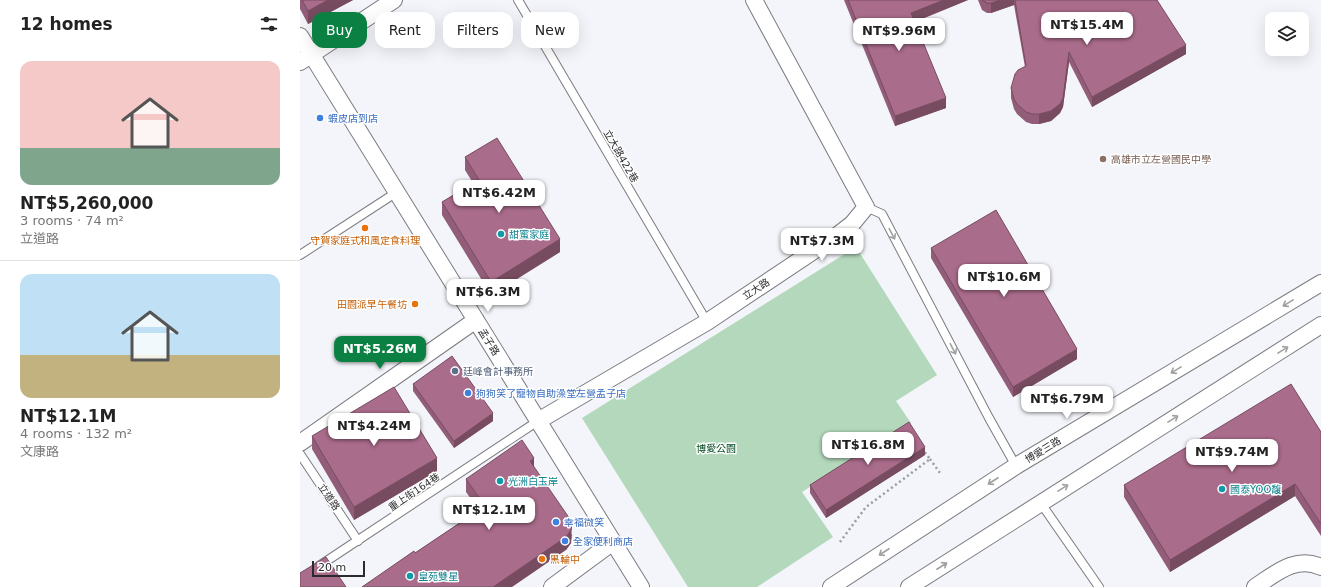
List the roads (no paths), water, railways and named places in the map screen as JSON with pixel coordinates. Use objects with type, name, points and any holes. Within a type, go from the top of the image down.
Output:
[{"type":"street","points":[[306,58],[394,0]]},
{"type":"street","points":[[754,0],[866,208]]},
{"type":"street","name":"孟子路","points":[[300,36],[306,58],[397,192],[641,587]]},
{"type":"street","name":"立大路","points":[[538,421],[707,322],[840,234],[852,224],[866,208]]},
{"type":"street","name":"博愛三路","points":[[831,587],[1016,466],[1321,283]]},
{"type":"street","points":[[300,443],[476,320]]},
{"type":"street","points":[[909,587],[1040,502],[1321,325]]},
{"type":"street","points":[[552,587],[613,542]]},
{"type":"street","points":[[1254,587],[1277,572],[1298,563],[1314,564],[1321,567]]},
{"type":"lane","name":"立大路422巷","points":[[518,0],[707,322]]},
{"type":"lane","points":[[300,256],[397,192]]},
{"type":"lane","points":[[866,208],[882,214],[989,418],[1016,466]]},
{"type":"lane","name":"重上街164巷","points":[[313,570],[538,421]]},
{"type":"lane","name":"立道路","points":[[300,454],[358,541]]},
{"type":"lane","points":[[1040,502],[1098,587]]},
{"type":"place","name":"蝦皮店到店","points":[[320,118]]},
{"type":"place","name":"高雄市立左營國民中學","points":[[1103,159]]},
{"type":"place","name":"守賀家庭式和風定食料理","points":[[365,228]]},
{"type":"place","name":"甜蜜家庭","points":[[501,234]]},
{"type":"place","name":"田園派早午餐坊","points":[[415,304]]},
{"type":"place","name":"廷峰會計事務所","points":[[455,371]]},
{"type":"place","name":"狗狗笑了寵物自助澡堂左營孟子店","points":[[468,393]]},
{"type":"place","name":"光洲白玉岸","points":[[500,481]]},
{"type":"place","name":"國泰YOO馥","points":[[1222,489]]},
{"type":"place","name":"幸福微笑","points":[[556,522]]},
{"type":"place","name":"全家便利商店","points":[[565,541]]},
{"type":"place","name":"黑輪中","points":[[542,559]]},
{"type":"place","name":"皇苑雙星","points":[[410,576]]},
{"type":"park label","name":"博愛公園","points":[[716,448]]}]
